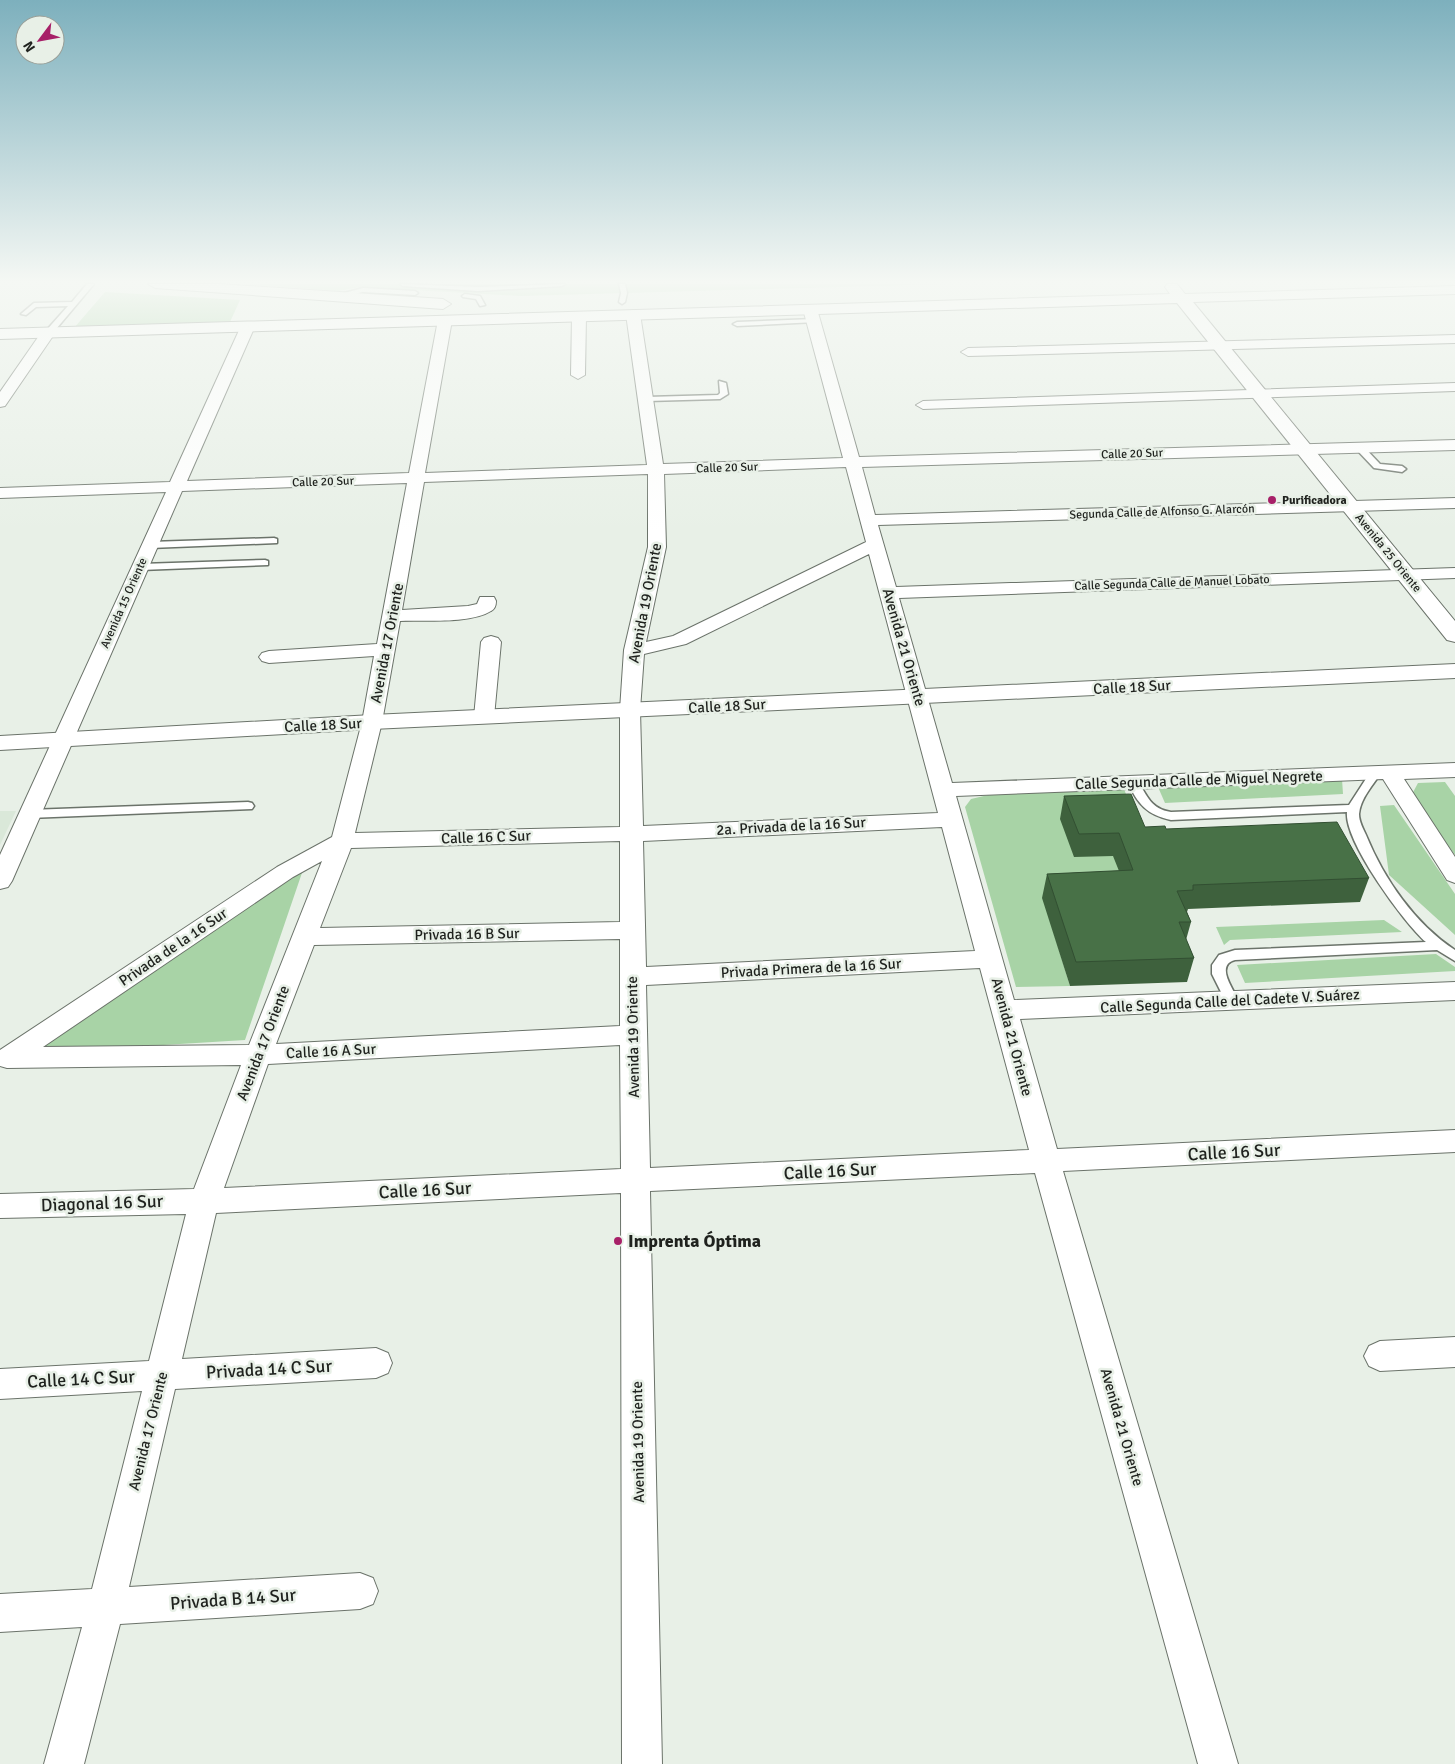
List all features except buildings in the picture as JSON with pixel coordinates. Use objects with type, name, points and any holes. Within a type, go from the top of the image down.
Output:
[{"type":"main road","name":"Avenida 25 Oriente","points":[[1236,366],[1455,635]]},
{"type":"main road","name":"Calle 18 Sur","points":[[0,743],[372,722],[1455,672]]},
{"type":"street","points":[[0,402],[25,366]]},
{"type":"street","name":"Avenida 15 Oriente","points":[[0,881],[230,366]]},
{"type":"street","name":"Avenida 17 Oriente","points":[[64,1764],[106,1607],[204,1201],[258,1055],[342,841],[372,722],[393,616],[437,366]]},
{"type":"street","points":[[578,366],[578,375]]},
{"type":"street","name":"Avenida 19 Oriente","points":[[642,366],[655,471],[657,547],[634,650],[630,710],[632,1035],[642,1764]]},
{"type":"street","name":"Avenida 21 Oriente","points":[[826,366],[1046,1161],[1218,1764]]},
{"type":"street","points":[[923,405],[1455,387]]},
{"type":"street","name":"Calle 20 Sur","points":[[0,493],[655,471],[853,462],[1455,445]]},
{"type":"street","name":"Segunda Calle de Alfonso G. Alarcón","points":[[872,532],[1350,506],[1455,503]]},
{"type":"street","points":[[634,650],[679,640],[872,532]]},
{"type":"street","name":"Calle Segunda Calle de Manuel Lobato","points":[[889,593],[1455,572]]},
{"type":"street","points":[[393,616],[470,612],[486,607],[487,600]]},
{"type":"street","points":[[484,717],[491,642]]},
{"type":"street","points":[[270,656],[386,648]]},
{"type":"street","name":"Calle Segunda Calle de Miguel Negrete","points":[[944,790],[1455,770]]},
{"type":"street","points":[[1383,773],[1454,872]]},
{"type":"street","name":"2a. Privada de la 16 Sur","points":[[630,834],[952,819]]},
{"type":"street","name":"Calle 16 C Sur","points":[[342,841],[630,834]]},
{"type":"street","name":"Privada de la 16 Sur","points":[[4,1059],[286,872],[342,841]]},
{"type":"street","name":"Privada 16 B Sur","points":[[304,937],[631,930]]},
{"type":"street","name":"Privada Primera de la 16 Sur","points":[[632,977],[990,959]]},
{"type":"street","name":"Calle Segunda Calle del Cadete V. Suárez","points":[[1005,1010],[1455,990]]},
{"type":"street","name":"Calle 16 A Sur","points":[[4,1059],[258,1055],[632,1035]]},
{"type":"street","name":"Calle 16 Sur","points":[[204,1201],[1455,1141]]},
{"type":"street","name":"Diagonal 16 Sur","points":[[0,1206],[204,1201]]},
{"type":"street","points":[[1380,1356],[1455,1352]]},
{"type":"street","name":"Privada 14 C Sur","points":[[162,1374],[376,1363]]},
{"type":"street","name":"Calle 14 C Sur","points":[[0,1384],[162,1374]]},
{"type":"street","name":"Privada B 14 Sur","points":[[0,1613],[360,1591]]},
{"type":"lane","points":[[647,400],[720,397],[724,394],[722,383]]},
{"type":"lane","points":[[1359,447],[1377,466],[1402,469]]},
{"type":"lane","points":[[150,545],[274,541]]},
{"type":"lane","points":[[140,567],[265,563]]},
{"type":"lane","points":[[1383,773],[1353,808],[1353,822],[1361,834],[1362,844],[1398,903],[1436,946],[1455,956]]},
{"type":"lane","points":[[1134,783],[1142,803],[1149,810],[1171,816],[1353,808]]},
{"type":"lane","points":[[30,814],[248,806]]},
{"type":"lane","points":[[1232,1001],[1219,974],[1218,965],[1224,958],[1235,955],[1436,946]]},
{"type":"shaded area","points":[[0,811],[16,811],[0,845]]},
{"type":"green space","points":[[1342,779],[1343,794],[1165,803],[1158,787]]},
{"type":"green space","points":[[1445,782],[1455,796],[1455,855],[1411,796],[1418,783]]},
{"type":"green space","points":[[1124,789],[1135,817],[1125,888],[1043,898],[1070,986],[1016,987],[965,807],[971,799],[1001,792]]},
{"type":"green space","points":[[1394,805],[1455,894],[1455,935],[1389,875],[1380,806]]},
{"type":"green space","points":[[305,864],[245,1040],[33,1053]]},
{"type":"green space","points":[[1384,920],[1402,932],[1230,940],[1224,945],[1216,927]]},
{"type":"green space","points":[[1436,954],[1455,967],[1455,971],[1245,983],[1237,965]]},
{"type":"place","name":"Purificadora","points":[[1272,500]]},
{"type":"place","name":"Imprenta Óptima","points":[[618,1241]]}]
